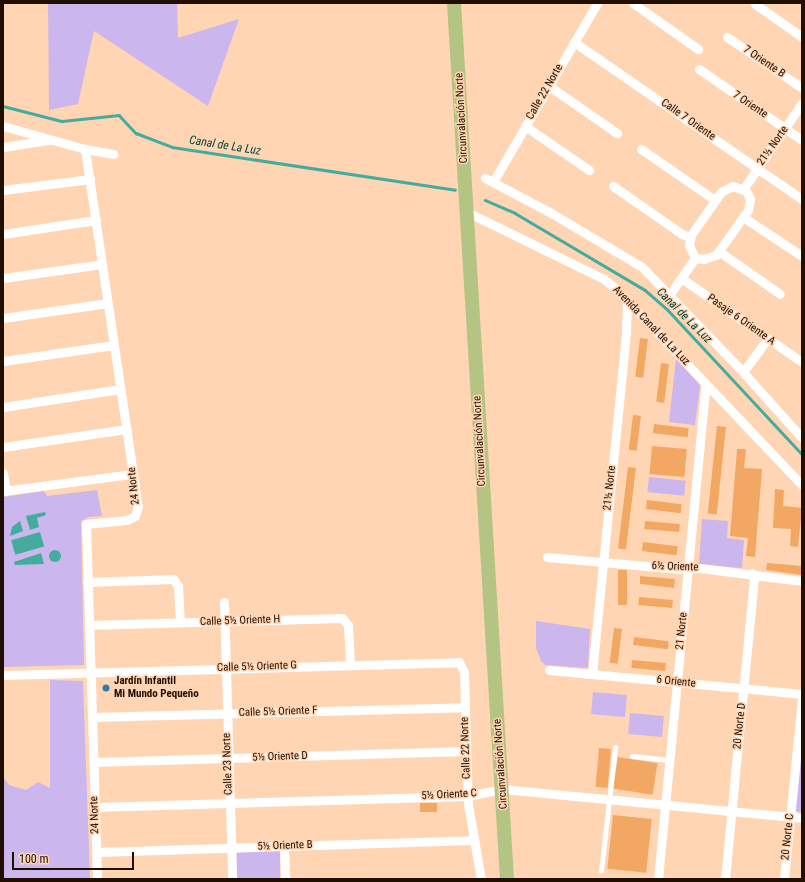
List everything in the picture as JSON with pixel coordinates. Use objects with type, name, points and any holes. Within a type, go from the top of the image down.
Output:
[{"type":"main road","name":"Circunvalación Norte","points":[[454,3],[507,879]]},
{"type":"street","name":"Calle 22 Norte","points":[[597,3],[525,126],[489,180],[633,260],[670,294]]},
{"type":"street","points":[[633,3],[698,49]]},
{"type":"street","points":[[755,4],[802,37]]},
{"type":"street","name":"7 Oriente B","points":[[727,36],[802,88]]},
{"type":"street","name":"Calle 7 Oriente","points":[[574,42],[802,199]]},
{"type":"street","name":"7 Oriente","points":[[699,69],[802,140]]},
{"type":"street","points":[[548,86],[617,132]]},
{"type":"street","name":"21½ Norte","points":[[744,188],[802,103]]},
{"type":"street","points":[[3,126],[85,149],[114,154]]},
{"type":"street","points":[[525,126],[589,170]]},
{"type":"street","points":[[3,147],[53,139]]},
{"type":"street","name":"24 Norte","points":[[85,149],[138,506],[135,516],[127,520],[86,524],[97,879]]},
{"type":"street","points":[[642,149],[715,200]]},
{"type":"street","points":[[3,190],[90,179]]},
{"type":"street","points":[[613,186],[682,234],[690,237]]},
{"type":"street","points":[[729,187],[744,188],[750,203],[743,217],[720,252],[708,259],[695,258],[690,248],[690,237],[715,200],[729,187]]},
{"type":"street","name":"Avenida Canal de La Luz","points":[[467,212],[604,279],[627,301],[802,485]]},
{"type":"street","points":[[743,217],[802,256]]},
{"type":"street","points":[[3,234],[96,220]]},
{"type":"street","points":[[720,252],[780,294]]},
{"type":"street","points":[[695,258],[670,294],[802,438]]},
{"type":"street","points":[[3,278],[102,264]]},
{"type":"street","name":"Pasaje 6 Oriente A","points":[[681,278],[802,362]]},
{"type":"street","name":"21½ Norte","points":[[592,674],[626,331],[627,301]]},
{"type":"street","points":[[3,318],[108,303]]},
{"type":"street","points":[[743,372],[768,338]]},
{"type":"street","points":[[3,361],[114,345]]},
{"type":"street","name":"21 Norte","points":[[658,879],[706,384]]},
{"type":"street","points":[[3,406],[121,389]]},
{"type":"street","points":[[3,447],[127,429]]},
{"type":"street","points":[[3,473],[4,491],[133,474]]},
{"type":"street","name":"6½ Oriente","points":[[547,557],[752,573],[802,581]]},
{"type":"street","name":"20 Norte D","points":[[725,879],[754,578],[752,573]]},
{"type":"street","points":[[87,582],[173,579],[178,586],[180,622]]},
{"type":"street","name":"Calle 23 Norte","points":[[224,602],[232,879]]},
{"type":"street","name":"Calle 5½ Oriente H","points":[[89,625],[342,618],[348,625],[350,664]]},
{"type":"street","name":"Calle 5½ Oriente G","points":[[3,675],[453,661],[462,664]]},
{"type":"street","name":"Calle 22 Norte","points":[[462,664],[468,796],[481,879]]},
{"type":"street","name":"6 Oriente","points":[[550,670],[802,694]]},
{"type":"street","name":"20 Norte C","points":[[784,879],[802,700]]},
{"type":"street","name":"Calle 5½ Oriente F","points":[[92,718],[465,707]]},
{"type":"street","name":"5½ Oriente D","points":[[93,762],[466,752]]},
{"type":"street","name":"5½ Oriente C","points":[[95,807],[468,796],[502,789],[802,818]]},
{"type":"street","name":"5½ Oriente B","points":[[96,852],[474,840]]},
{"type":"street","points":[[284,846],[285,879]]},
{"type":"lane","points":[[601,872],[615,748]]},
{"type":"lane","points":[[632,756],[669,760]]},
{"type":"shaded area","points":[[48,3],[177,3],[178,38],[239,19],[208,106],[94,31],[78,104],[49,110]]},
{"type":"shaded area","points":[[676,359],[700,385],[695,425],[669,422]]},
{"type":"shaded area","points":[[649,477],[686,481],[684,496],[647,492]]},
{"type":"shaded area","points":[[97,490],[102,516],[88,517],[81,521],[84,665],[3,667],[3,497],[44,491],[47,496]]},
{"type":"shaded area","points":[[702,519],[728,521],[727,538],[744,540],[742,568],[699,564]]},
{"type":"shaded area","points":[[536,621],[590,629],[588,668],[545,665],[541,661],[536,648]]},
{"type":"shaded area","points":[[50,680],[83,681],[90,879],[3,879],[3,777],[9,785],[26,790],[38,782],[50,788]]},
{"type":"shaded area","points":[[593,692],[627,695],[625,717],[591,714]]},
{"type":"shaded area","points":[[630,713],[664,716],[662,737],[628,734]]},
{"type":"shaded area","points":[[802,732],[802,812],[794,811]]},
{"type":"shaded area","points":[[235,851],[280,851],[280,879],[235,879]]},
{"type":"water","points":[[45,512],[46,515],[37,518],[39,527],[30,530],[26,516]]},
{"type":"water","points":[[20,521],[23,531],[10,536],[12,527]]},
{"type":"water","points":[[40,532],[44,546],[15,555],[11,540]]},
{"type":"water","points":[[55,550],[59,552],[61,556],[59,560],[55,562],[51,560],[49,556],[51,552]]},
{"type":"water","points":[[41,553],[44,564],[15,565],[14,562]]},
{"type":"building","points":[[640,338],[648,339],[643,378],[635,377]]},
{"type":"building","points":[[661,363],[669,364],[664,403],[656,402]]},
{"type":"building","points":[[633,415],[641,416],[637,451],[629,450]]},
{"type":"building","points":[[654,424],[689,428],[688,437],[653,433]]},
{"type":"building","points":[[717,426],[726,427],[717,514],[708,514]]},
{"type":"building","points":[[652,446],[687,449],[684,477],[650,474]]},
{"type":"building","points":[[737,449],[746,449],[744,468],[762,469],[755,557],[746,556],[748,538],[730,536]]},
{"type":"building","points":[[628,467],[636,468],[626,549],[618,548]]},
{"type":"building","points":[[775,489],[784,490],[783,506],[802,508],[798,547],[790,546],[791,529],[773,528]]},
{"type":"building","points":[[647,500],[682,504],[681,513],[646,509]]},
{"type":"building","points":[[645,521],[680,524],[679,532],[644,529]]},
{"type":"building","points":[[643,542],[678,546],[677,555],[642,551]]},
{"type":"building","points":[[767,563],[802,566],[802,575],[766,570]]},
{"type":"building","points":[[618,570],[627,570],[627,605],[618,605]]},
{"type":"building","points":[[640,576],[675,579],[674,588],[640,584]]},
{"type":"building","points":[[639,597],[673,600],[672,608],[638,605]]},
{"type":"building","points":[[614,628],[622,629],[618,664],[610,663]]},
{"type":"building","points":[[634,637],[669,641],[668,649],[633,645]]},
{"type":"building","points":[[632,660],[666,663],[665,671],[631,668]]},
{"type":"building","points":[[599,748],[611,749],[608,788],[596,787]]},
{"type":"building","points":[[618,757],[658,763],[653,795],[613,789]]},
{"type":"building","points":[[420,803],[437,803],[437,812],[420,812]]},
{"type":"building","points":[[613,815],[652,819],[646,873],[607,869]]},
{"type":"waterway","name":"Canal de La Luz","points":[[3,106],[62,121],[119,115],[136,133],[172,147],[455,190]]},
{"type":"waterway","name":"Canal de La Luz","points":[[485,200],[515,213],[645,290],[668,310],[802,454]]},
{"type":"place","name":"Jardín Infantil Mi Mundo Pequeño","points":[[106,688]]}]
